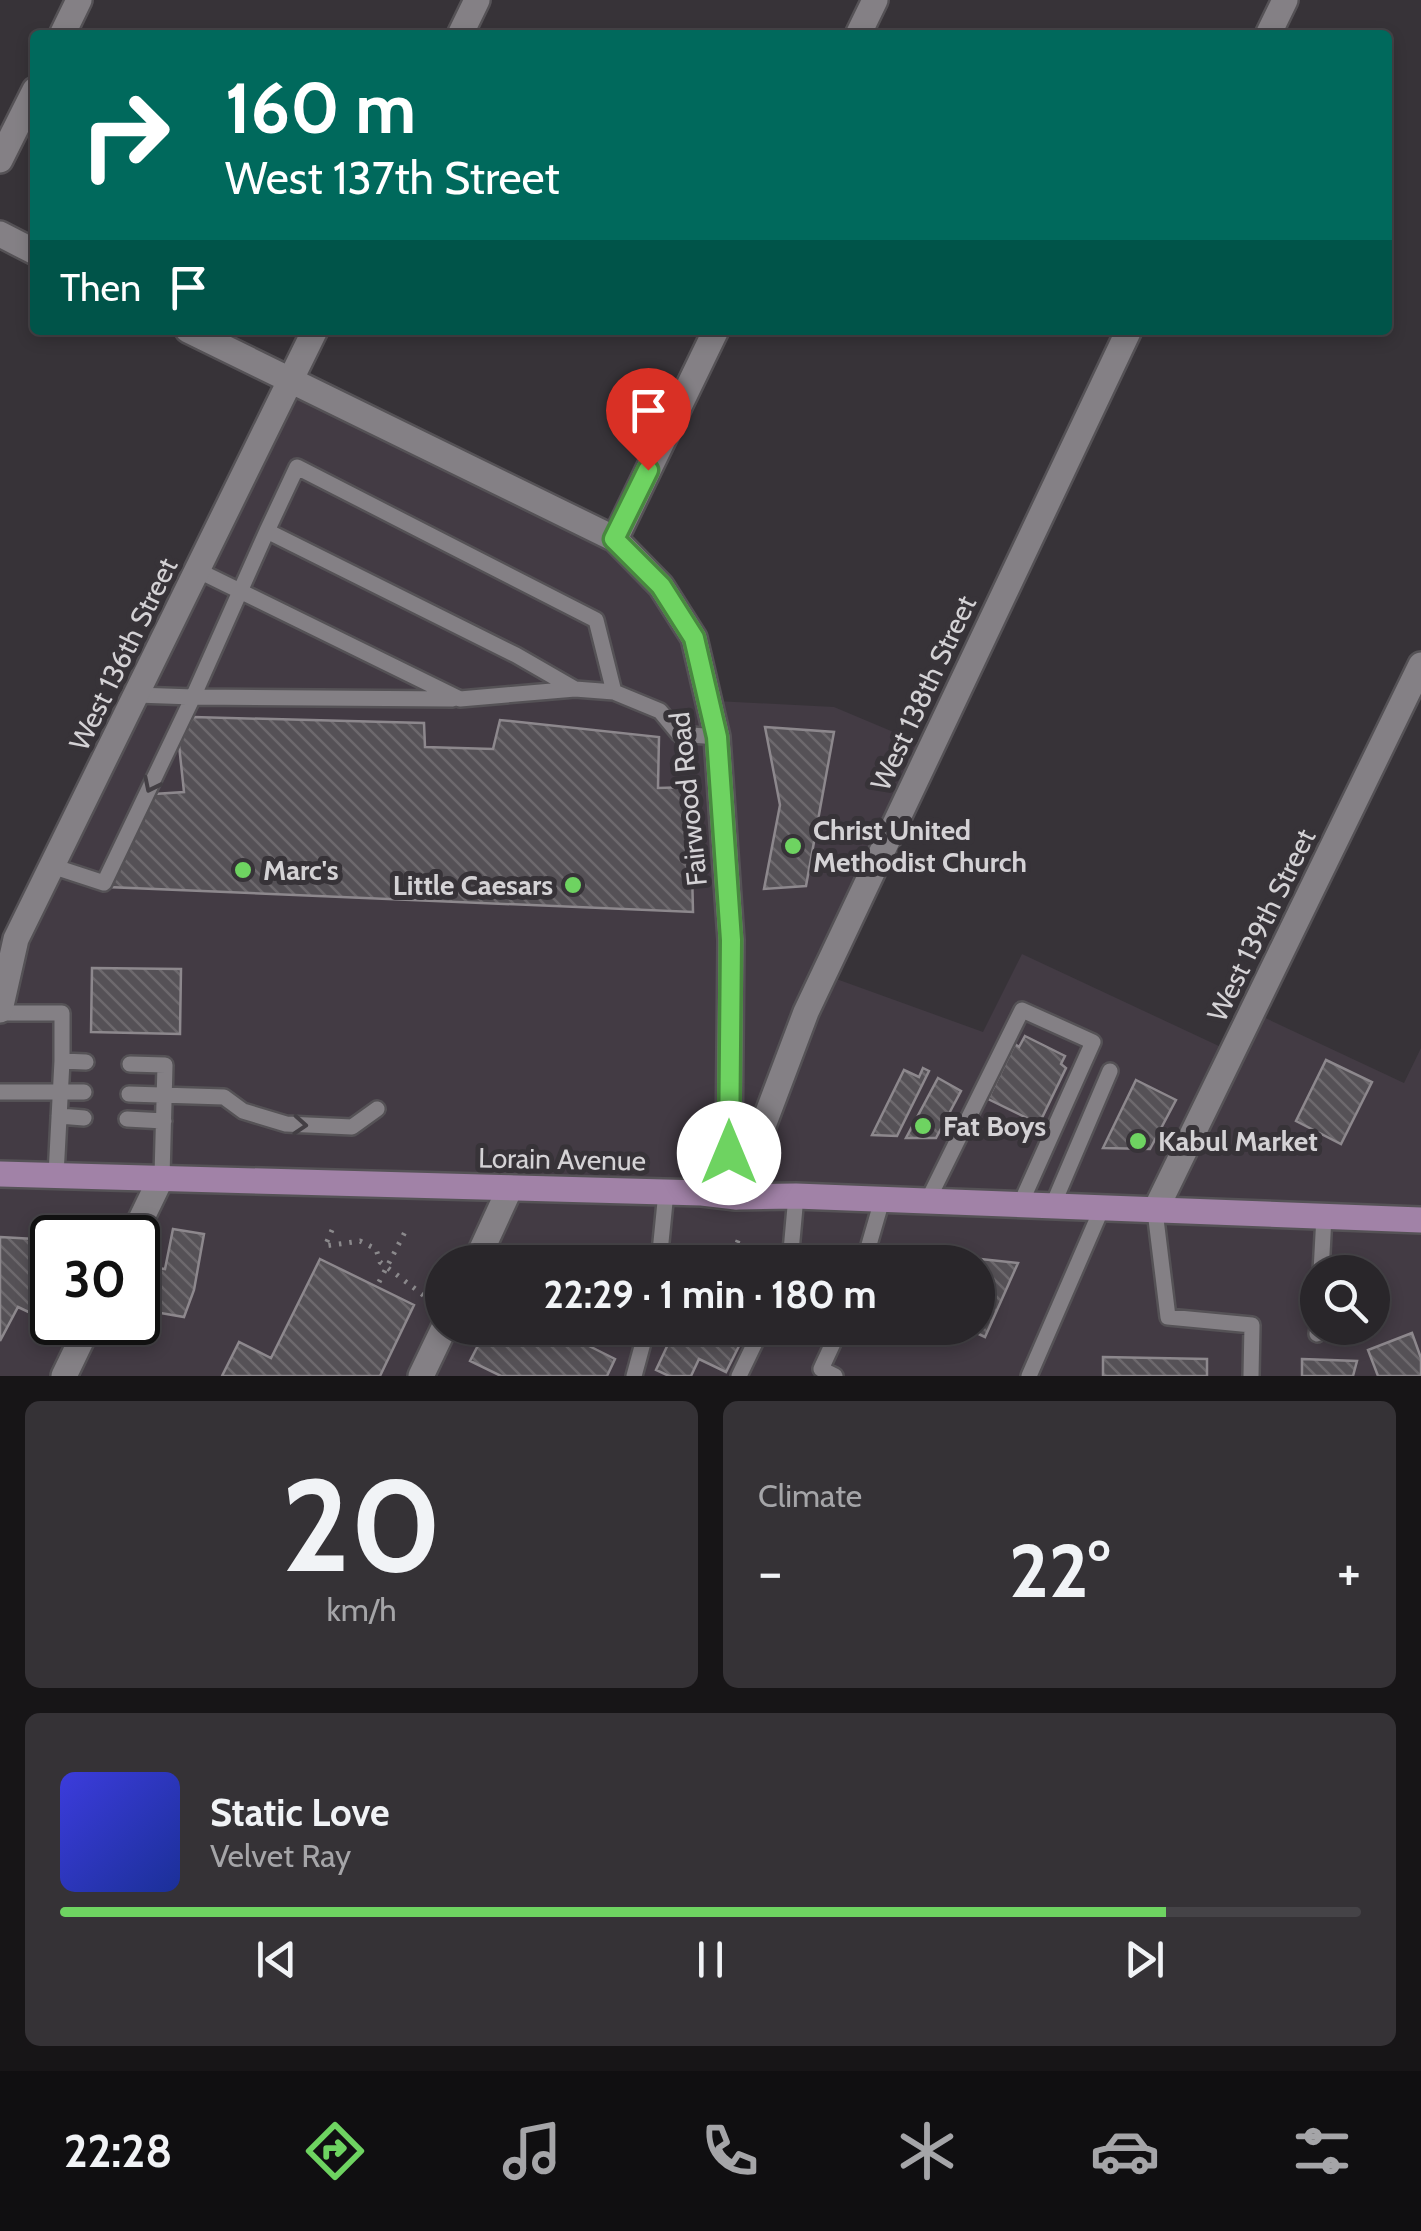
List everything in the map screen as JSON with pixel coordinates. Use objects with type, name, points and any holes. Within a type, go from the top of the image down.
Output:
[{"type":"main road","name":"Lorain Avenue","points":[[0,1174],[796,1196],[1420,1220]]},
{"type":"street","points":[[64,30],[79,0]]},
{"type":"street","points":[[462,30],[477,0]]},
{"type":"street","points":[[860,30],[875,0]]},
{"type":"street","points":[[1270,30],[1285,0]]},
{"type":"street","points":[[0,160],[30,100]]},
{"type":"street","points":[[0,234],[30,249]]},
{"type":"street","name":"Fairwood Road","points":[[198,335],[614,539],[661,586],[694,638],[717,737],[731,940],[729,1153],[736,1197]]},
{"type":"street","name":"West 136th Street","points":[[0,1012],[16,939],[314,335]]},
{"type":"street","points":[[614,539],[714,335]]},
{"type":"street","name":"West 138th Street","points":[[736,1197],[806,1012],[1126,335]]},
{"type":"street","name":"West 139th Street","points":[[1155,1210],[1421,665]]},
{"type":"street","points":[[143,1215],[162,1176]]},
{"type":"street","points":[[484,1245],[510,1188]]},
{"type":"street","points":[[64,1376],[79,1345]]},
{"type":"street","points":[[420,1376],[436,1345]]},
{"type":"lane","points":[[52,866],[104,882],[297,468],[596,620],[614,692]]},
{"type":"lane","points":[[267,531],[516,655],[575,689]]},
{"type":"lane","points":[[197,570],[460,700]]},
{"type":"lane","points":[[137,696],[460,700],[575,689],[614,692],[660,711],[679,734],[717,737]]},
{"type":"lane","points":[[927,1202],[1022,1010],[1093,1042],[1020,1205]]},
{"type":"lane","points":[[0,1012],[62,1014],[56,1174]]},
{"type":"lane","points":[[62,1061],[86,1062]]},
{"type":"lane","points":[[130,1064],[165,1065],[162,1176]]},
{"type":"lane","points":[[1052,1206],[1110,1071]]},
{"type":"lane","points":[[0,1092],[84,1092]]},
{"type":"lane","points":[[129,1094],[224,1096],[243,1112],[286,1124],[352,1128],[376,1108]]},
{"type":"lane","points":[[59,1116],[84,1118]]},
{"type":"lane","points":[[127,1120],[164,1121]]},
{"type":"lane","points":[[661,1245],[666,1192]]},
{"type":"lane","points":[[792,1245],[796,1196]]},
{"type":"lane","points":[[869,1245],[882,1200]]},
{"type":"lane","points":[[1029,1376],[1102,1208]]},
{"type":"lane","points":[[1155,1210],[1168,1317],[1252,1326],[1251,1376]]},
{"type":"lane","points":[[1322,1255],[1324,1216]]},
{"type":"lane","points":[[1420,1220],[1421,1239]]},
{"type":"lane","points":[[634,1376],[643,1345]]},
{"type":"lane","points":[[739,1376],[754,1345]]},
{"type":"lane","points":[[832,1345],[821,1369],[835,1376]]},
{"type":"path","points":[[332,1230],[326,1246],[360,1240],[376,1249],[380,1262],[425,1296]]},
{"type":"path","points":[[379,1282],[405,1232]]},
{"type":"path","points":[[736,1245],[740,1236]]},
{"type":"shaded area","points":[[295,396],[606,549],[653,592],[686,641],[697,700],[834,707],[922,744],[817,972],[983,1032],[1022,954],[1221,1047],[1242,1007],[1404,1083],[1421,1048],[1421,1376],[0,1376],[0,970],[27,934]]},
{"type":"building","points":[[193,717],[424,723],[425,747],[493,749],[500,720],[659,737],[658,788],[690,787],[693,912],[108,887],[154,794],[184,792],[179,745]]},
{"type":"building","name":"Christ United Methodist Church","points":[[765,727],[834,732],[806,886],[764,889],[780,805]]},
{"type":"building","points":[[92,968],[181,969],[180,1034],[91,1032]]},
{"type":"building","points":[[1025,1036],[1065,1056],[1061,1064],[1066,1068],[1039,1124],[988,1099],[1015,1044],[1019,1047]]},
{"type":"building","points":[[1326,1060],[1372,1082],[1341,1144],[1296,1121]]},
{"type":"building","points":[[923,1068],[929,1071],[897,1136],[872,1135],[904,1070],[919,1077]]},
{"type":"building","points":[[938,1078],[961,1091],[936,1138],[906,1138]]},
{"type":"building","points":[[1136,1080],[1176,1100],[1150,1149],[1103,1148]]},
{"type":"building","points":[[173,1229],[204,1234],[194,1290],[184,1317],[160,1313],[160,1268],[165,1269]]},
{"type":"building","points":[[0,1237],[30,1239],[30,1313],[18,1307],[0,1341]]},
{"type":"building","points":[[320,1259],[414,1305],[380,1376],[222,1376],[239,1342],[271,1358]]},
{"type":"building","points":[[995,1261],[1018,1263],[995,1315]]},
{"type":"building","points":[[1412,1333],[1421,1358],[1421,1376],[1378,1376],[1368,1350],[1390,1345],[1390,1342]]},
{"type":"building","points":[[478,1345],[587,1345],[615,1359],[607,1376],[501,1376],[470,1361]]},
{"type":"building","points":[[668,1345],[740,1345],[726,1372],[699,1359],[691,1376],[669,1376],[656,1370]]},
{"type":"building","points":[[1103,1357],[1207,1359],[1207,1376],[1103,1376]]},
{"type":"building","points":[[1302,1359],[1357,1361],[1353,1376],[1302,1376]]},
{"type":"place","name":"Christ United Methodist Church","points":[[793,846]]},
{"type":"place","name":"Marc's","points":[[243,870]]},
{"type":"place","name":"Little Caesars","points":[[573,885]]},
{"type":"place","name":"Fat Boys","points":[[923,1126]]},
{"type":"place","name":"Kabul Market","points":[[1138,1141]]},
{"type":"route","points":[[648,470],[614,539],[661,586],[694,638],[717,737],[731,940],[729,1153]]}]
